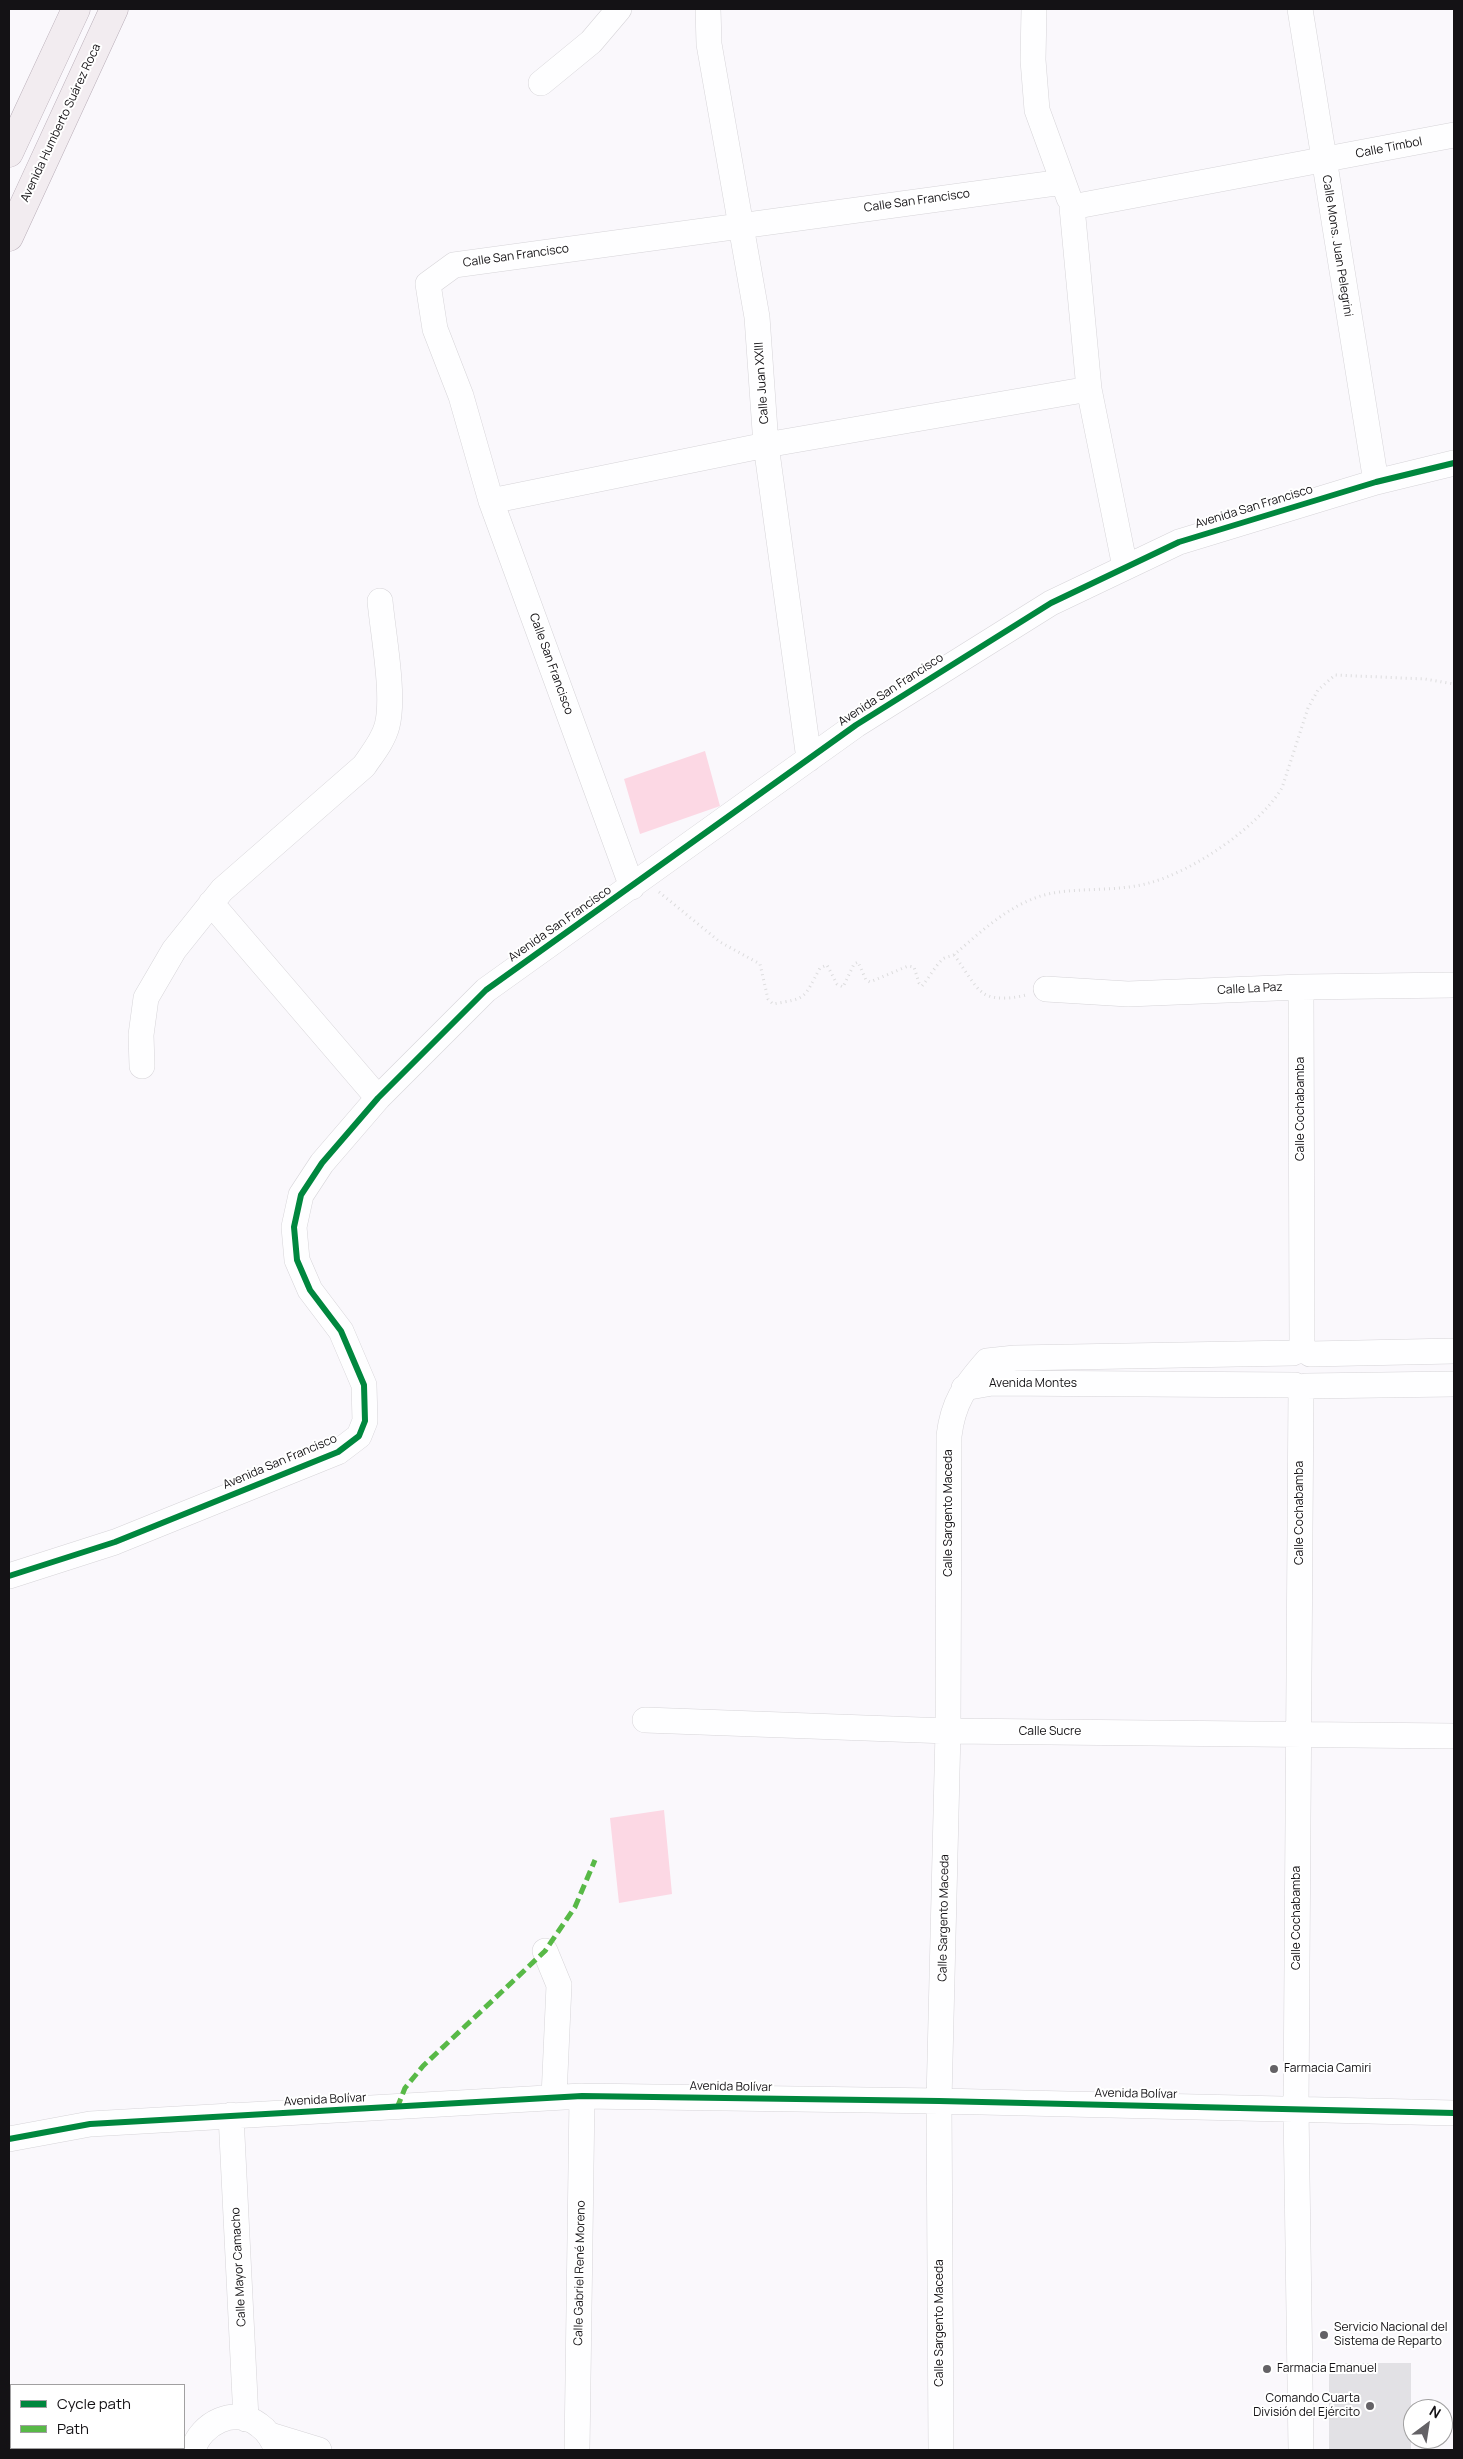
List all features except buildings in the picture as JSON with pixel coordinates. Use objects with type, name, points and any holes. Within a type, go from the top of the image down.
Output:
[{"type":"main road","points":[[9,153],[76,9]]},
{"type":"main road","name":"Avenida Humberto Suárez Roca","points":[[9,237],[114,9]]},
{"type":"street","points":[[541,83],[591,42],[619,9]]},
{"type":"street","name":"Calle Juan XXIII","points":[[708,9],[709,44],[757,317],[766,445],[809,759]]},
{"type":"street","points":[[1034,9],[1033,60],[1037,110],[1072,207],[1089,389],[1125,567]]},
{"type":"street","name":"Calle Mons. Juan Pelegrini","points":[[1300,9],[1376,482]]},
{"type":"street","name":"Calle Timbol","points":[[1072,207],[1454,135]]},
{"type":"street","name":"Calle San Francisco","points":[[638,883],[491,501],[461,396],[434,329],[428,284],[454,265],[1063,182]]},
{"type":"street","points":[[491,501],[766,445],[1089,389]]},
{"type":"street","name":"Avenida San Francisco","points":[[9,1576],[124,1538],[338,1452],[359,1436],[365,1421],[364,1385],[341,1331],[310,1290],[297,1260],[294,1227],[301,1194],[322,1163],[378,1098],[486,990],[638,883],[856,724],[1050,603],[1179,542],[1376,482],[1454,463]]},
{"type":"street","points":[[142,1066],[141,1035],[146,998],[174,950],[211,904],[236,877],[364,766],[380,742],[387,727],[390,706],[380,602]]},
{"type":"street","points":[[211,904],[378,1098]]},
{"type":"street","name":"Calle La Paz","points":[[1046,989],[1128,994],[1301,986],[1454,985]]},
{"type":"street","name":"Calle Cochabamba","points":[[1301,986],[1302,1353],[1318,1363],[1319,1368],[1316,1379],[1301,1386],[1296,2108],[1301,2450]]},
{"type":"street","name":"Avenida Montes","points":[[964,1388],[987,1361],[1015,1358],[1454,1351]]},
{"type":"street","name":"Avenida Montes","points":[[964,1388],[992,1383],[1301,1386],[1454,1384]]},
{"type":"street","name":"Calle Sargento Maceda","points":[[941,2450],[939,2101],[948,1731],[949,1436],[952,1417],[964,1388]]},
{"type":"street","name":"Calle Sucre","points":[[645,1720],[948,1731],[1454,1736]]},
{"type":"street","points":[[545,1951],[559,1985],[554,2097]]},
{"type":"street","name":"Avenida Bolívar","points":[[9,2139],[90,2124],[582,2096],[939,2101],[1454,2113]]},
{"type":"street","name":"Calle Gabriel René Moreno","points":[[577,2450],[582,2096]]},
{"type":"street","name":"Calle Mayor Camacho","points":[[232,2116],[246,2418]]},
{"type":"street","points":[[185,2430],[232,2417],[246,2418],[258,2424],[274,2443],[319,2450]]},
{"type":"street","points":[[193,2450],[196,2441],[206,2428],[218,2420]]},
{"type":"path","points":[[638,883],[720,942],[760,964],[768,999],[773,1004],[800,999],[807,993],[820,968],[827,966],[837,984],[842,987],[854,964],[858,962],[866,980],[870,982],[908,966],[914,967],[919,983],[922,986],[944,958],[954,955],[992,921],[1030,901],[1047,894],[1149,884],[1189,866],[1234,840],[1279,793],[1308,708],[1318,690],[1335,676],[1425,679],[1454,684]]},
{"type":"path","points":[[954,955],[983,993],[991,996],[1014,998],[1046,989]]},
{"type":"shaded area","points":[[705,751],[720,806],[640,834],[624,779]]},
{"type":"shaded area","points":[[664,1810],[672,1894],[619,1903],[610,1818]]},
{"type":"marked path","points":[[397,2108],[405,2088],[423,2066],[545,1951],[575,1907],[595,1860]]},
{"type":"cycle path","points":[[9,1576],[115,1542],[338,1452],[359,1436],[365,1421],[364,1385],[341,1331],[310,1290],[297,1260],[294,1227],[301,1195],[322,1163],[378,1098],[486,990],[856,725],[1051,603],[1179,542],[1376,482],[1454,463]]},
{"type":"cycle path","points":[[9,2139],[90,2124],[582,2096],[939,2101],[1454,2113]]},
{"type":"place","name":"Farmacia Camiri","points":[[1274,2069]]},
{"type":"place","name":"Servicio Nacional del Sistema de Reparto","points":[[1324,2335]]},
{"type":"place","name":"Farmacia Emanuel","points":[[1267,2369]]},
{"type":"place","name":"Comando Cuarta División del Ejército","points":[[1370,2406]]}]
